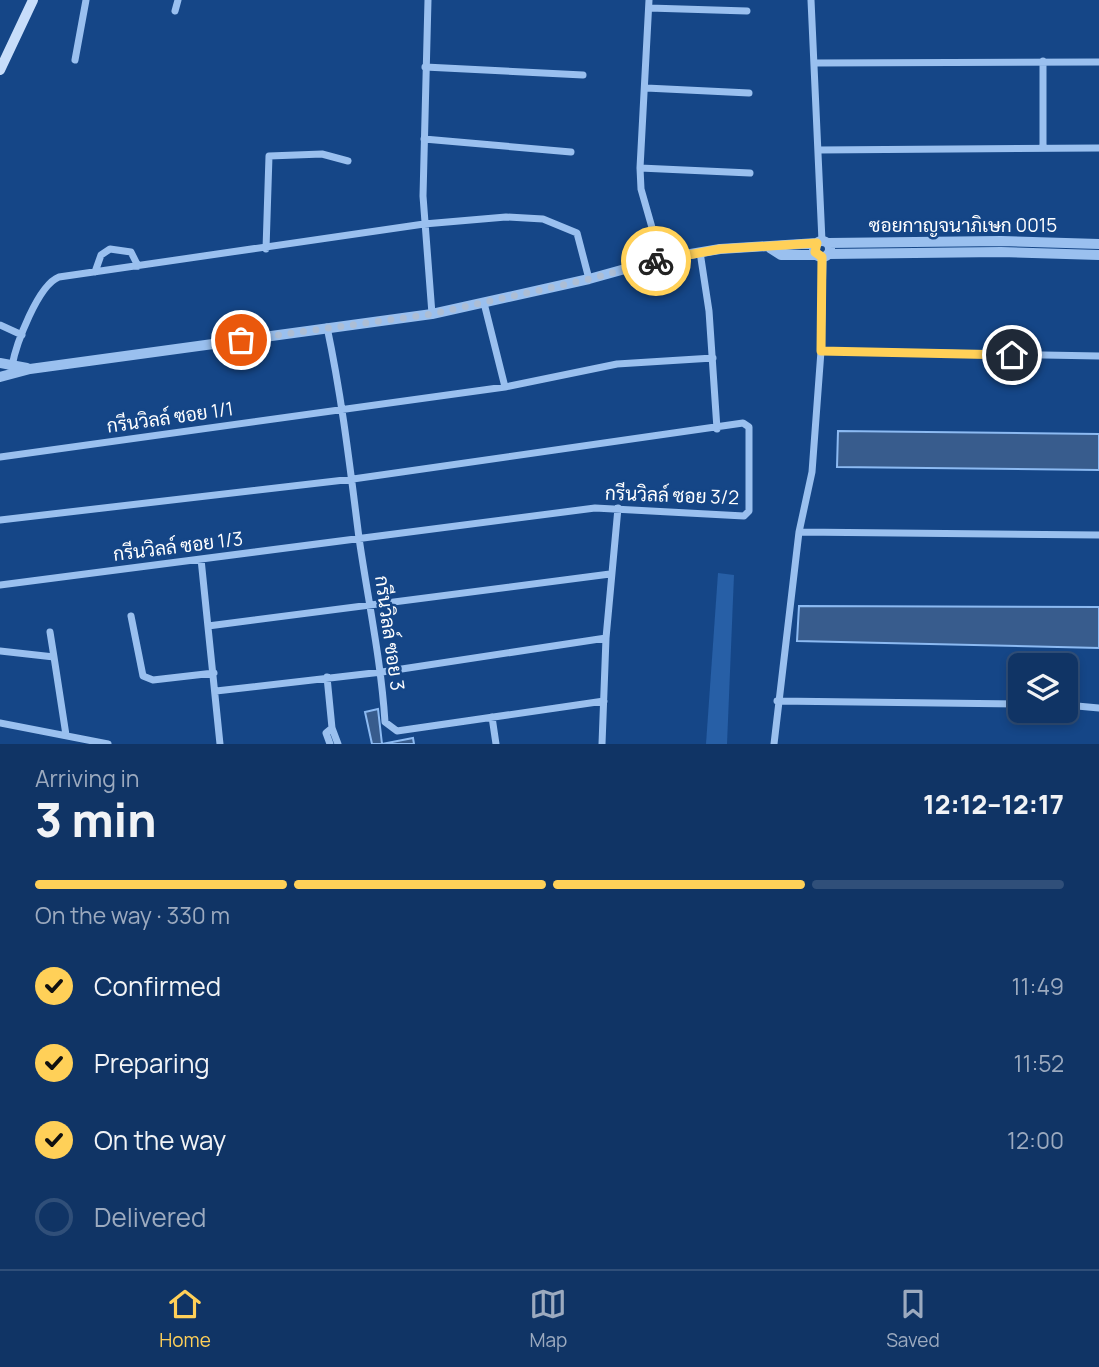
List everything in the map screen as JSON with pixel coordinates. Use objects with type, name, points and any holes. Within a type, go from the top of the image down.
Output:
[{"type":"main road","points":[[0,70],[33,0]]},
{"type":"street","points":[[75,60],[86,0]]},
{"type":"street","points":[[175,10],[178,0]]},
{"type":"street","points":[[428,0],[424,224],[432,314]]},
{"type":"street","points":[[774,744],[799,532],[812,472],[821,351],[822,242],[816,63],[811,0]]},
{"type":"street","points":[[661,259],[641,189],[640,168],[649,4],[747,11]]},
{"type":"street","points":[[1043,61],[1043,148]]},
{"type":"street","points":[[816,63],[1099,62]]},
{"type":"street","points":[[425,66],[583,75]]},
{"type":"street","points":[[646,88],[749,93]]},
{"type":"street","points":[[424,139],[571,152]]},
{"type":"street","points":[[819,150],[1099,148]]},
{"type":"street","points":[[266,248],[269,156],[322,155],[348,161]]},
{"type":"street","points":[[640,168],[750,173]]},
{"type":"street","points":[[12,366],[22,335],[51,279],[95,272],[424,224],[525,216],[560,224],[577,233],[589,279]]},
{"type":"street","name":"ซอยกาญจนาภิเษก 0015","points":[[770,248],[781,244],[822,242],[1001,241],[1099,244]]},
{"type":"street","points":[[0,377],[30,369],[432,314],[589,279],[661,259],[770,248]]},
{"type":"street","name":"ซอยกาญจนาภิเษก 0015","points":[[770,248],[781,255],[1001,252],[1099,255]]},
{"type":"street","points":[[95,272],[101,256],[110,249],[131,252],[138,266]]},
{"type":"street","points":[[701,253],[713,358],[717,429]]},
{"type":"street","points":[[484,303],[505,387]]},
{"type":"street","points":[[0,324],[22,335]]},
{"type":"street","name":"กรีนวิลล์ ซอย 3","points":[[327,327],[344,408],[359,539],[382,672],[385,722],[397,731],[604,701]]},
{"type":"street","points":[[821,351],[1099,356]]},
{"type":"street","name":"กรีนวิลล์ ซอย 1/1","points":[[0,457],[505,387],[617,364],[713,358]]},
{"type":"street","points":[[0,363],[30,369]]},
{"type":"street","name":"กรีนวิลล์ ซอย 3/2","points":[[0,520],[353,479],[717,429],[743,423],[750,427],[749,511],[746,515],[595,508],[359,539]]},
{"type":"street","points":[[601,744],[610,574],[618,508]]},
{"type":"street","points":[[799,532],[1099,536]]},
{"type":"street","name":"กรีนวิลล์ ซอย 1/3","points":[[0,585],[359,539]]},
{"type":"street","points":[[201,559],[220,744]]},
{"type":"street","points":[[208,626],[372,607],[610,574]]},
{"type":"street","points":[[131,616],[143,676],[153,680],[214,673]]},
{"type":"street","points":[[50,632],[66,735]]},
{"type":"street","points":[[216,691],[382,672],[606,638]]},
{"type":"street","points":[[0,651],[54,657]]},
{"type":"street","points":[[327,677],[332,728],[338,744]]},
{"type":"street","points":[[777,701],[1008,704]]},
{"type":"street","points":[[1078,706],[1099,708]]},
{"type":"street","points":[[492,717],[496,744]]},
{"type":"street","points":[[0,723],[108,744]]},
{"type":"street","points":[[330,744],[326,733],[332,728]]},
{"type":"shaded area","points":[[838,431],[1099,434],[1099,470],[837,467]]},
{"type":"shaded area","points":[[718,573],[734,575],[727,744],[706,744]]},
{"type":"shaded area","points":[[799,606],[1099,607],[1099,648],[797,641]]},
{"type":"shaded area","points":[[378,709],[382,744],[372,744],[365,712]]},
{"type":"shaded area","points":[[413,738],[414,744],[382,744]]},
{"type":"way so far","points":[[241,340],[432,314],[656,261]]},
{"type":"route","points":[[656,261],[720,249],[817,243],[815,252],[822,257],[821,351],[1012,355]]}]
